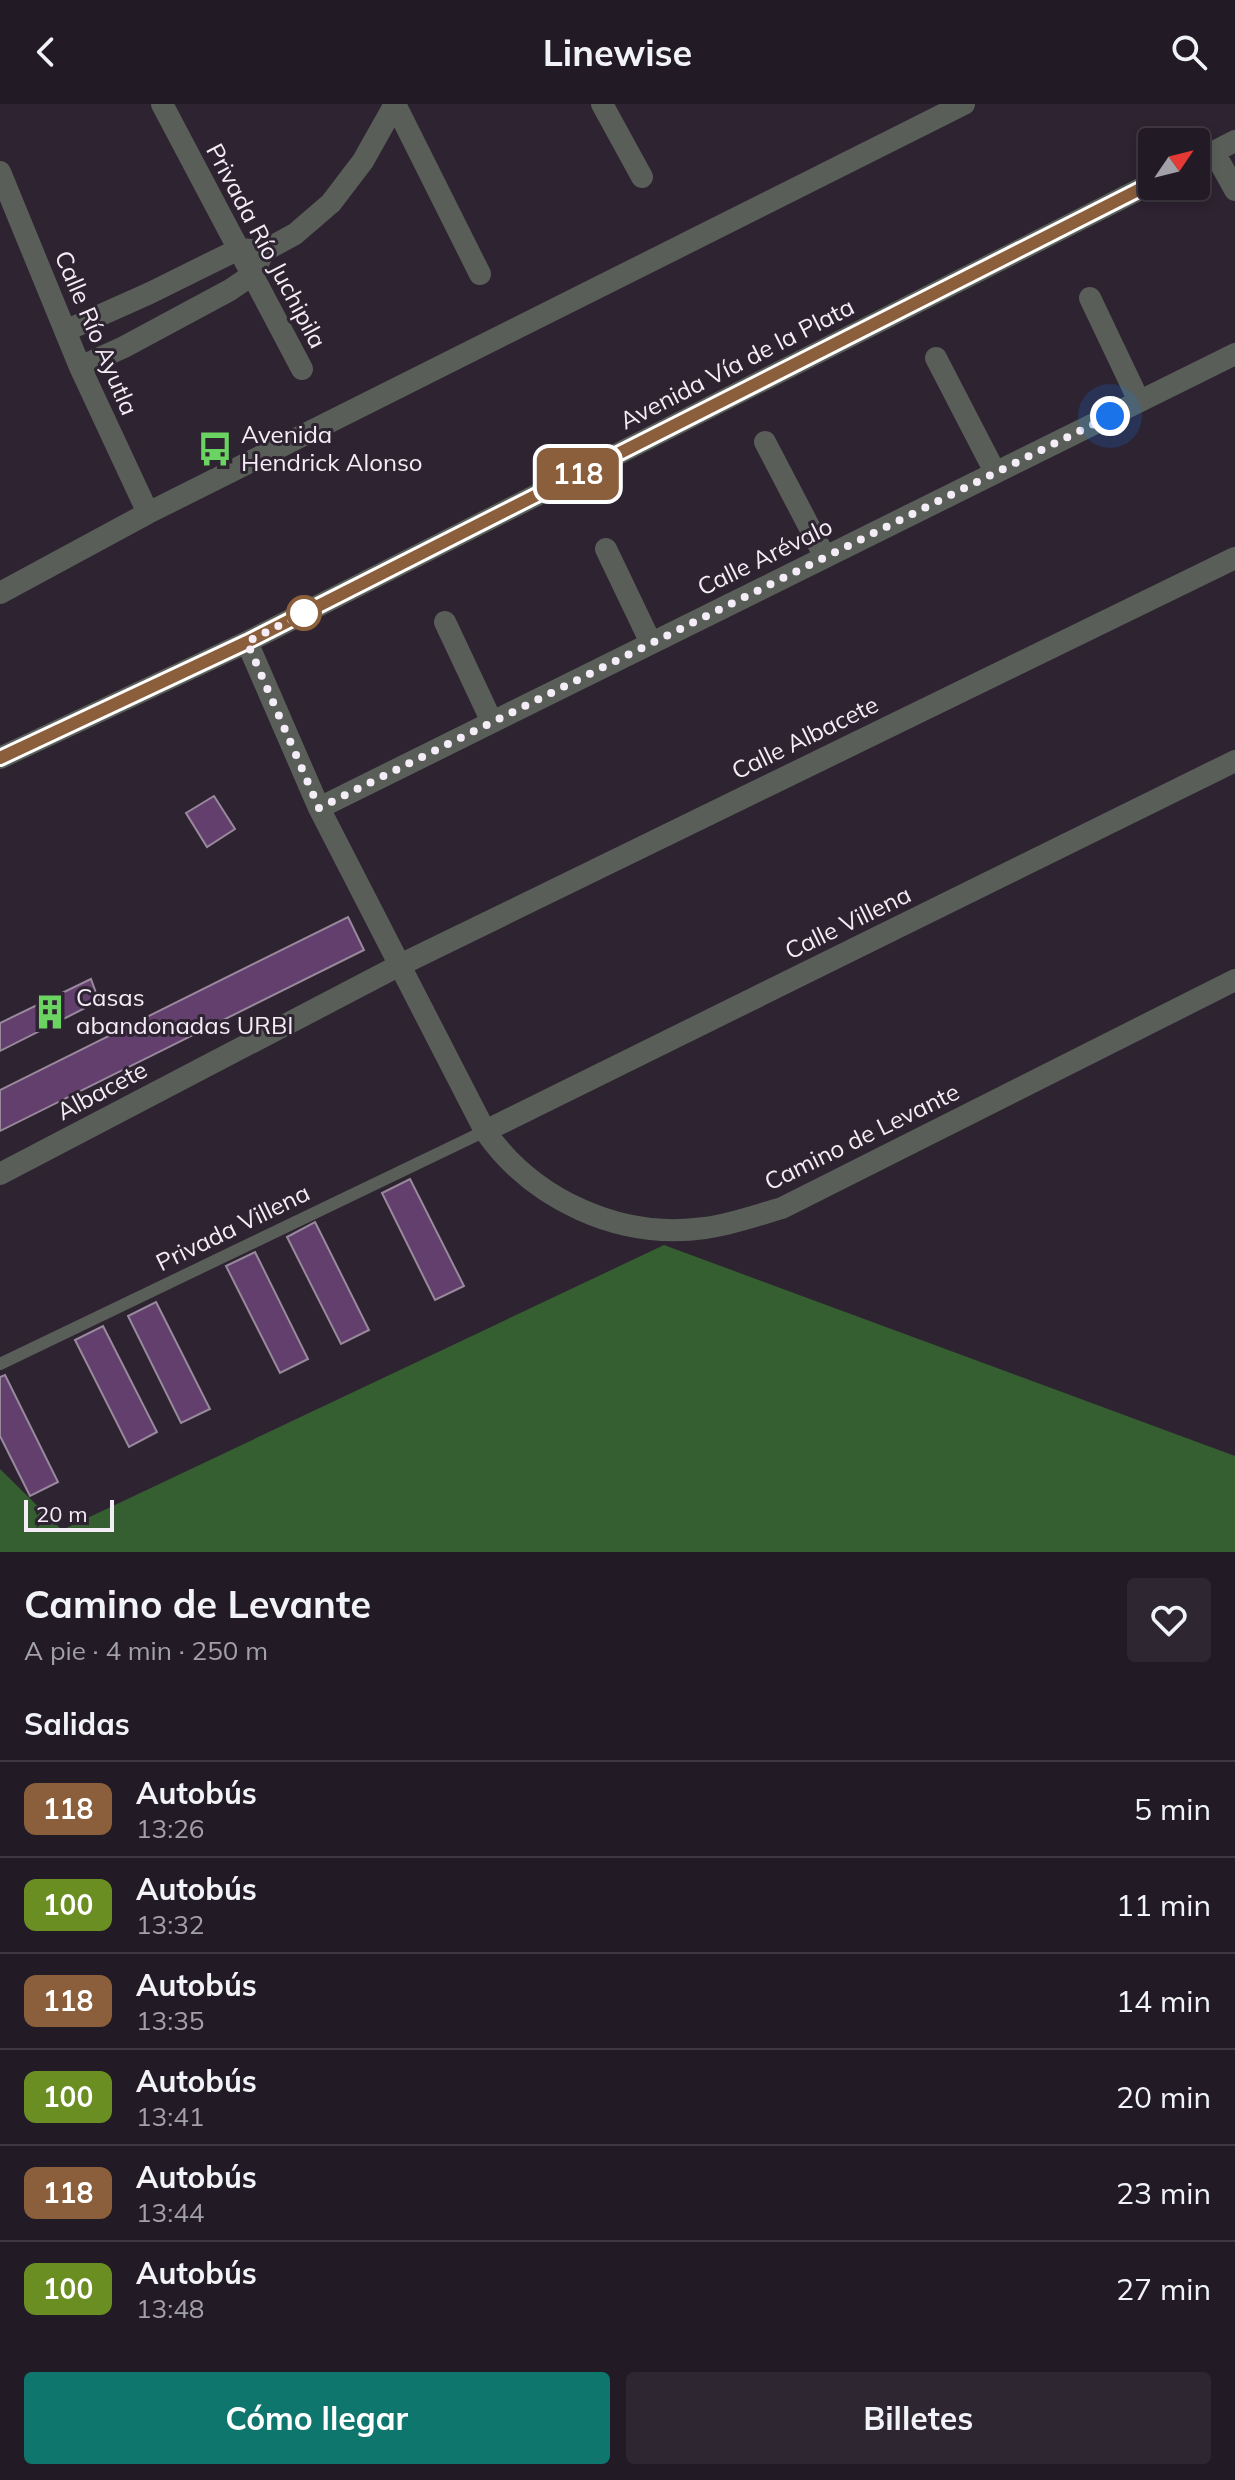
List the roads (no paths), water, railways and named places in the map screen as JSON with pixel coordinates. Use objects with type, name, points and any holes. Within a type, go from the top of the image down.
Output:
[{"type":"street","name":"Privada Río Juchipila","points":[[162,104],[302,369]]},
{"type":"street","points":[[65,331],[239,249],[264,251],[295,234],[331,203],[363,161],[395,104]]},
{"type":"street","points":[[395,104],[480,274]]},
{"type":"street","points":[[602,104],[642,177]]},
{"type":"street","points":[[0,593],[148,513],[964,104]]},
{"type":"street","points":[[1210,154],[1235,141]]},
{"type":"street","points":[[1210,162],[1235,190]]},
{"type":"street","name":"Calle Río Ayutla","points":[[0,172],[80,367],[148,513]]},
{"type":"street","name":"Avenida Vía de la Plata","points":[[0,758],[247,642],[1138,190]]},
{"type":"street","points":[[80,367],[230,290],[252,275],[264,251]]},
{"type":"street","points":[[1090,298],[1139,401]]},
{"type":"street","name":"Calle Arévalo","points":[[319,808],[1235,354]]},
{"type":"street","points":[[936,358],[995,472]]},
{"type":"street","points":[[765,442],[825,557]]},
{"type":"street","points":[[606,549],[651,643]]},
{"type":"street","name":"Calle Albacete","points":[[398,966],[1235,558]]},
{"type":"street","points":[[445,622],[492,722]]},
{"type":"street","name":"Camino de Levante","points":[[247,642],[319,808],[485,1131],[502,1155],[542,1190],[592,1215],[645,1229],[704,1228],[782,1208],[1235,980]]},
{"type":"street","name":"Calle Villena","points":[[485,1131],[1235,761]]},
{"type":"street","name":"Albacete","points":[[0,1174],[398,966]]},
{"type":"lane","name":"Privada Villena","points":[[0,1364],[485,1131]]},
{"type":"place","name":"Avenida Hendrick Alonso","points":[[215,449]]},
{"type":"place","name":"Casas abandonadas URBI","points":[[50,1012]]}]
